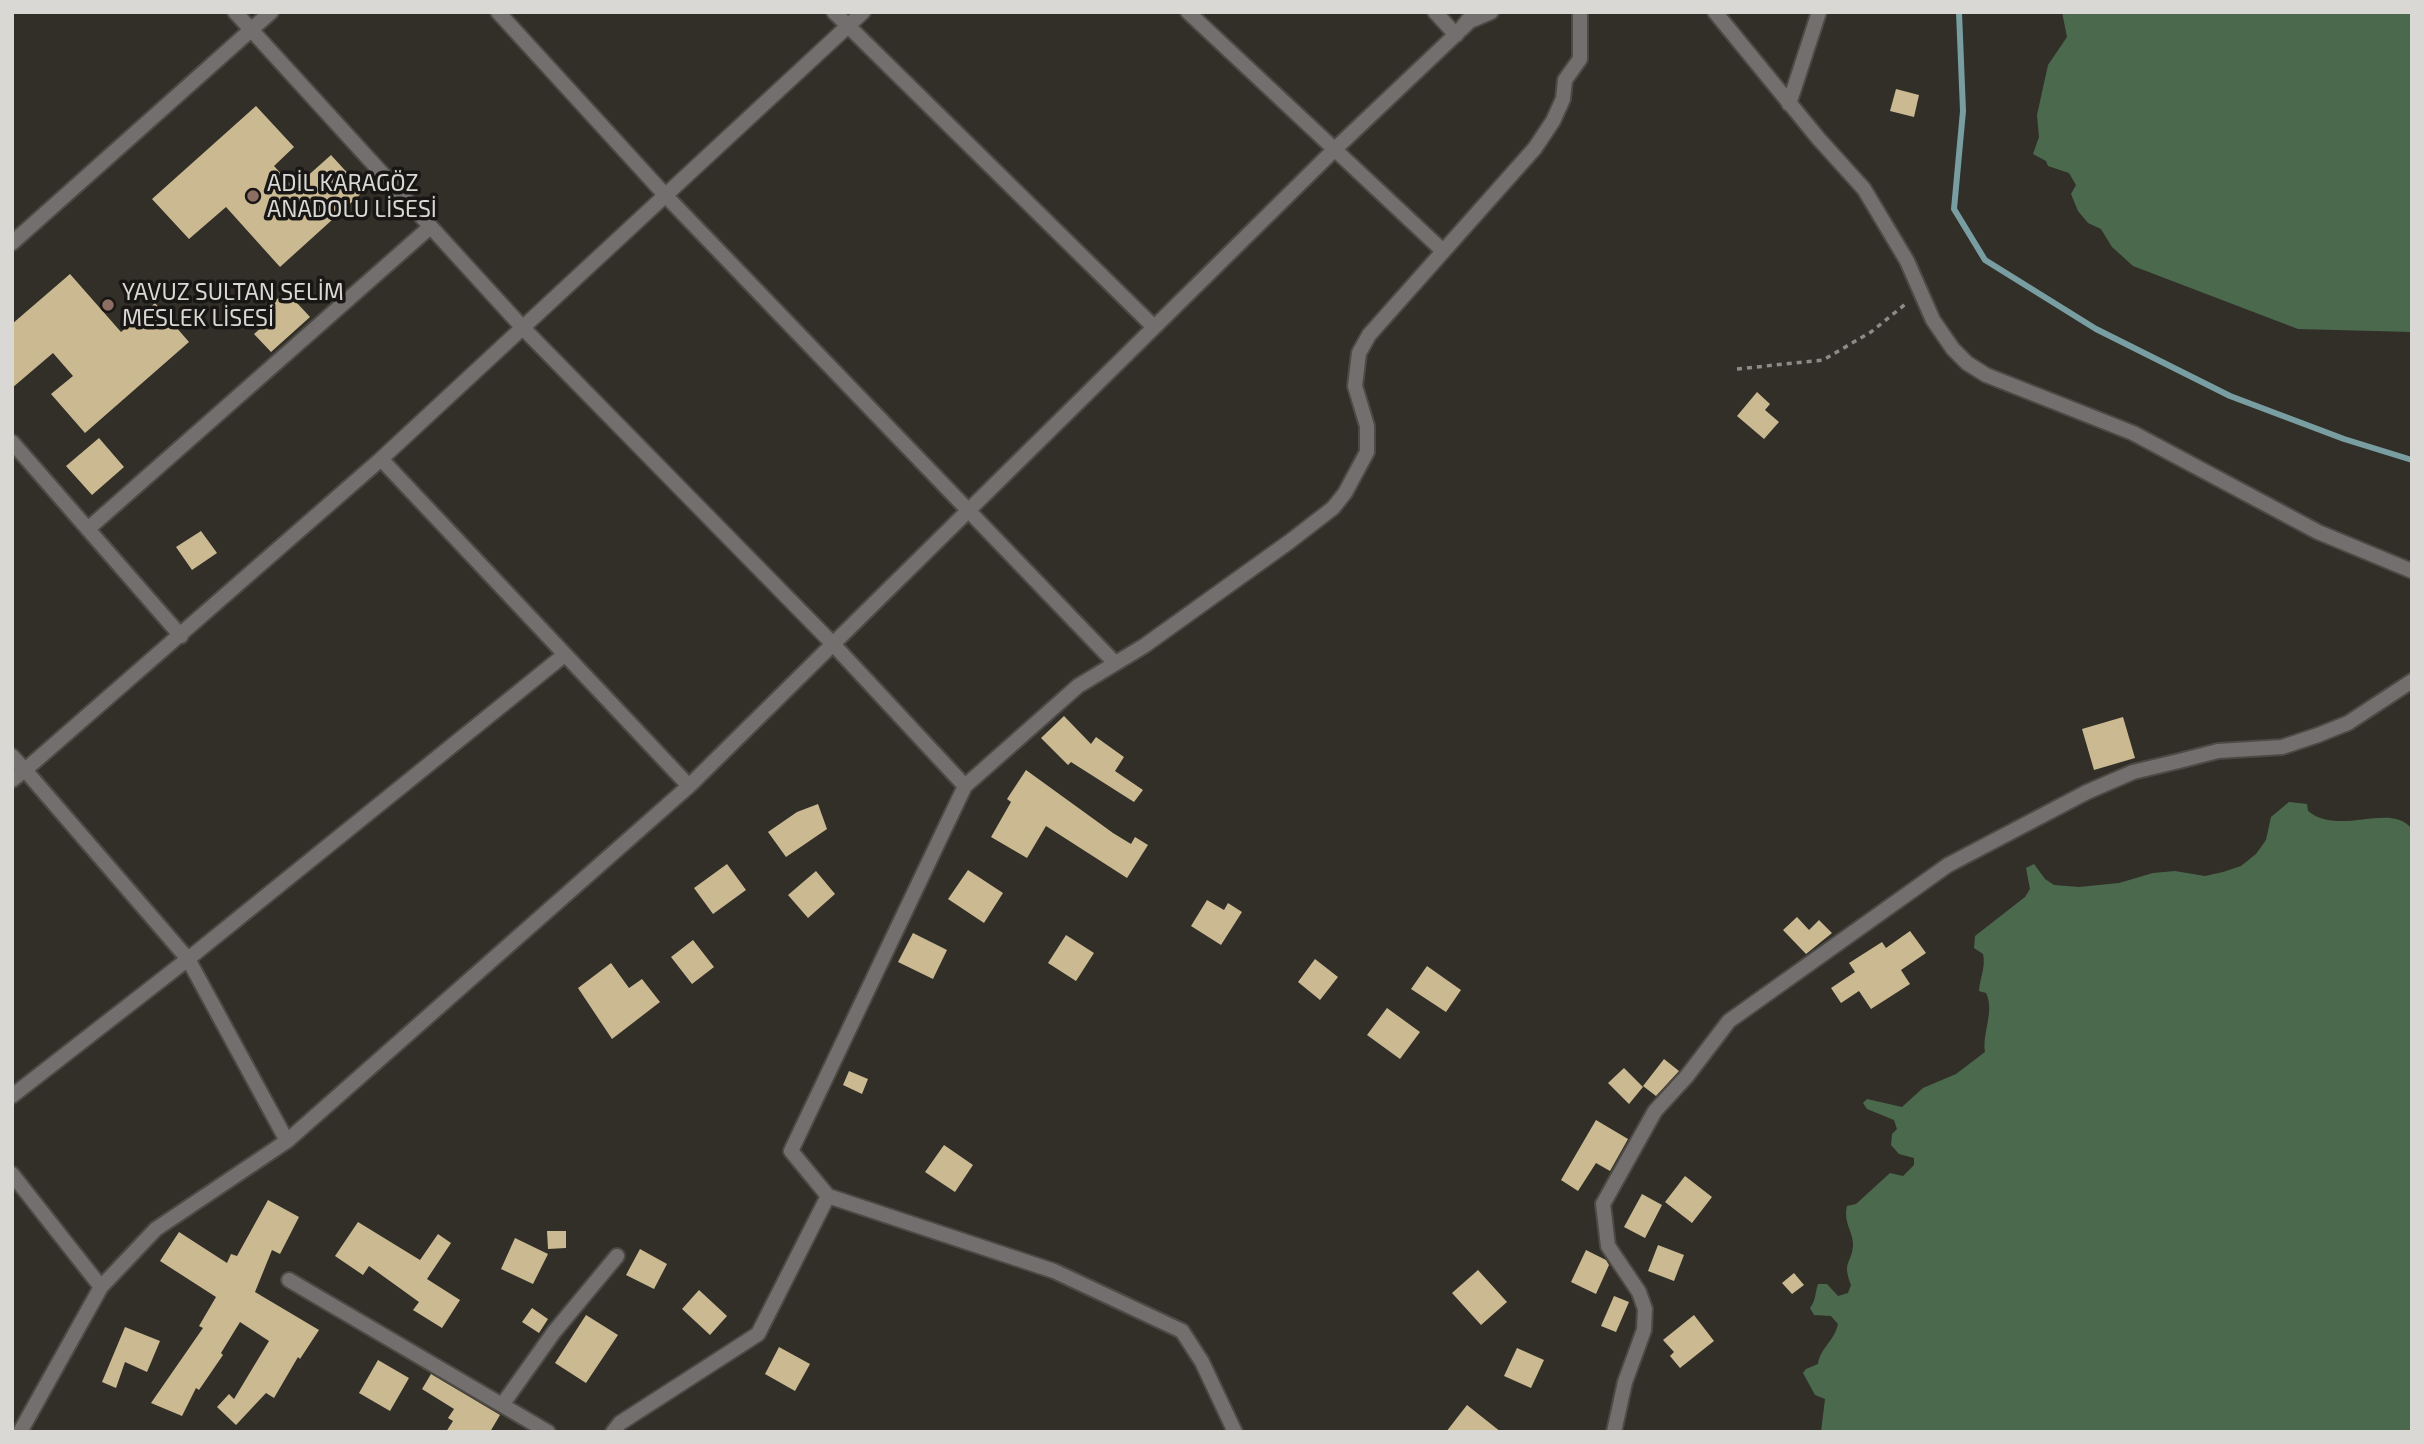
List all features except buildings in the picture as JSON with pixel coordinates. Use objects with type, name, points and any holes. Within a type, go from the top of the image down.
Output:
[{"type":"street","points":[[235,12],[429,228],[523,328],[832,643],[965,786]]},
{"type":"street","points":[[12,243],[271,12]]},
{"type":"street","points":[[498,12],[666,196],[969,508],[1115,663]]},
{"type":"street","points":[[834,12],[1154,327]]},
{"type":"street","points":[[12,780],[181,636],[381,459],[863,12]]},
{"type":"street","points":[[1188,12],[1443,250]]},
{"type":"street","points":[[1435,12],[1456,35]]},
{"type":"street","points":[[20,1432],[101,1287],[156,1229],[287,1141],[689,786],[1334,150],[1470,21],[1491,12]]},
{"type":"street","points":[[1236,1432],[1202,1362],[1182,1331],[1054,1271],[828,1196],[791,1151],[965,786],[1078,686],[1115,663],[1333,509],[1367,452],[1367,426],[1355,386],[1359,353],[1369,335],[1535,148],[1553,121],[1563,99],[1565,80],[1580,59],[1580,12]]},
{"type":"street","points":[[1715,12],[1789,104],[1864,189],[1907,261],[1933,320],[1954,349],[1986,375],[2133,433],[2318,532],[2412,571]]},
{"type":"street","points":[[1789,104],[1819,12]]},
{"type":"street","points":[[89,528],[429,228]]},
{"type":"street","points":[[12,442],[181,636]]},
{"type":"street","points":[[381,459],[563,656],[689,786]]},
{"type":"street","points":[[12,1096],[188,959],[563,656]]},
{"type":"street","points":[[1614,1432],[1625,1382],[1644,1330],[1646,1309],[1639,1292],[1608,1246],[1603,1204],[1656,1111],[1729,1021],[1948,865],[2087,792],[2133,772],[2205,754],[2282,747],[2318,735],[2348,723],[2412,681]]},
{"type":"street","points":[[12,756],[188,959],[287,1141]]},
{"type":"street","points":[[12,1174],[101,1287]]},
{"type":"street","points":[[613,1432],[620,1423],[758,1334],[828,1196]]},
{"type":"street","points":[[502,1405],[554,1332],[617,1256]]},
{"type":"street","points":[[289,1280],[548,1432]]},
{"type":"path","points":[[1737,369],[1823,360],[1871,332],[1921,292]]},
{"type":"green space","points":[[2062,12],[2412,12],[2412,332],[2298,329],[2133,266],[2112,247],[2101,229],[2088,223],[2078,211],[2071,194],[2076,185],[2069,173],[2048,166],[2046,161],[2033,154],[2039,137],[2037,115],[2048,65],[2067,37]]},
{"type":"green space","points":[[2289,802],[2307,804],[2308,811],[2321,818],[2349,821],[2391,818],[2403,821],[2412,829],[2412,1432],[1821,1432],[1825,1399],[1815,1395],[1803,1373],[1818,1364],[1838,1324],[1831,1316],[1814,1315],[1810,1308],[1818,1284],[1827,1284],[1838,1296],[1848,1293],[1851,1285],[1847,1267],[1853,1246],[1846,1218],[1847,1206],[1856,1204],[1890,1173],[1903,1176],[1914,1165],[1914,1158],[1899,1154],[1891,1145],[1892,1134],[1897,1129],[1894,1120],[1867,1109],[1863,1103],[1867,1099],[1902,1107],[1923,1088],[1956,1074],[1985,1052],[1989,1007],[1986,993],[1979,991],[1984,959],[1983,954],[1974,948],[1975,936],[2025,897],[2030,889],[2026,868],[2034,864],[2045,879],[2054,885],[2079,887],[2119,883],[2153,873],[2175,871],[2205,876],[2223,872],[2241,866],[2256,854],[2266,840],[2271,817]]},
{"type":"waterway","points":[[1959,12],[1963,111],[1954,209],[1985,260],[2096,329],[2230,396],[2344,439],[2412,460]]},
{"type":"place","name":"ADİL KARAGÖZ ANADOLU LİSESİ","points":[[253,196]]},
{"type":"place","name":"YAVUZ SULTAN SELİM MESLEK LİSESİ","points":[[108,305]]}]
